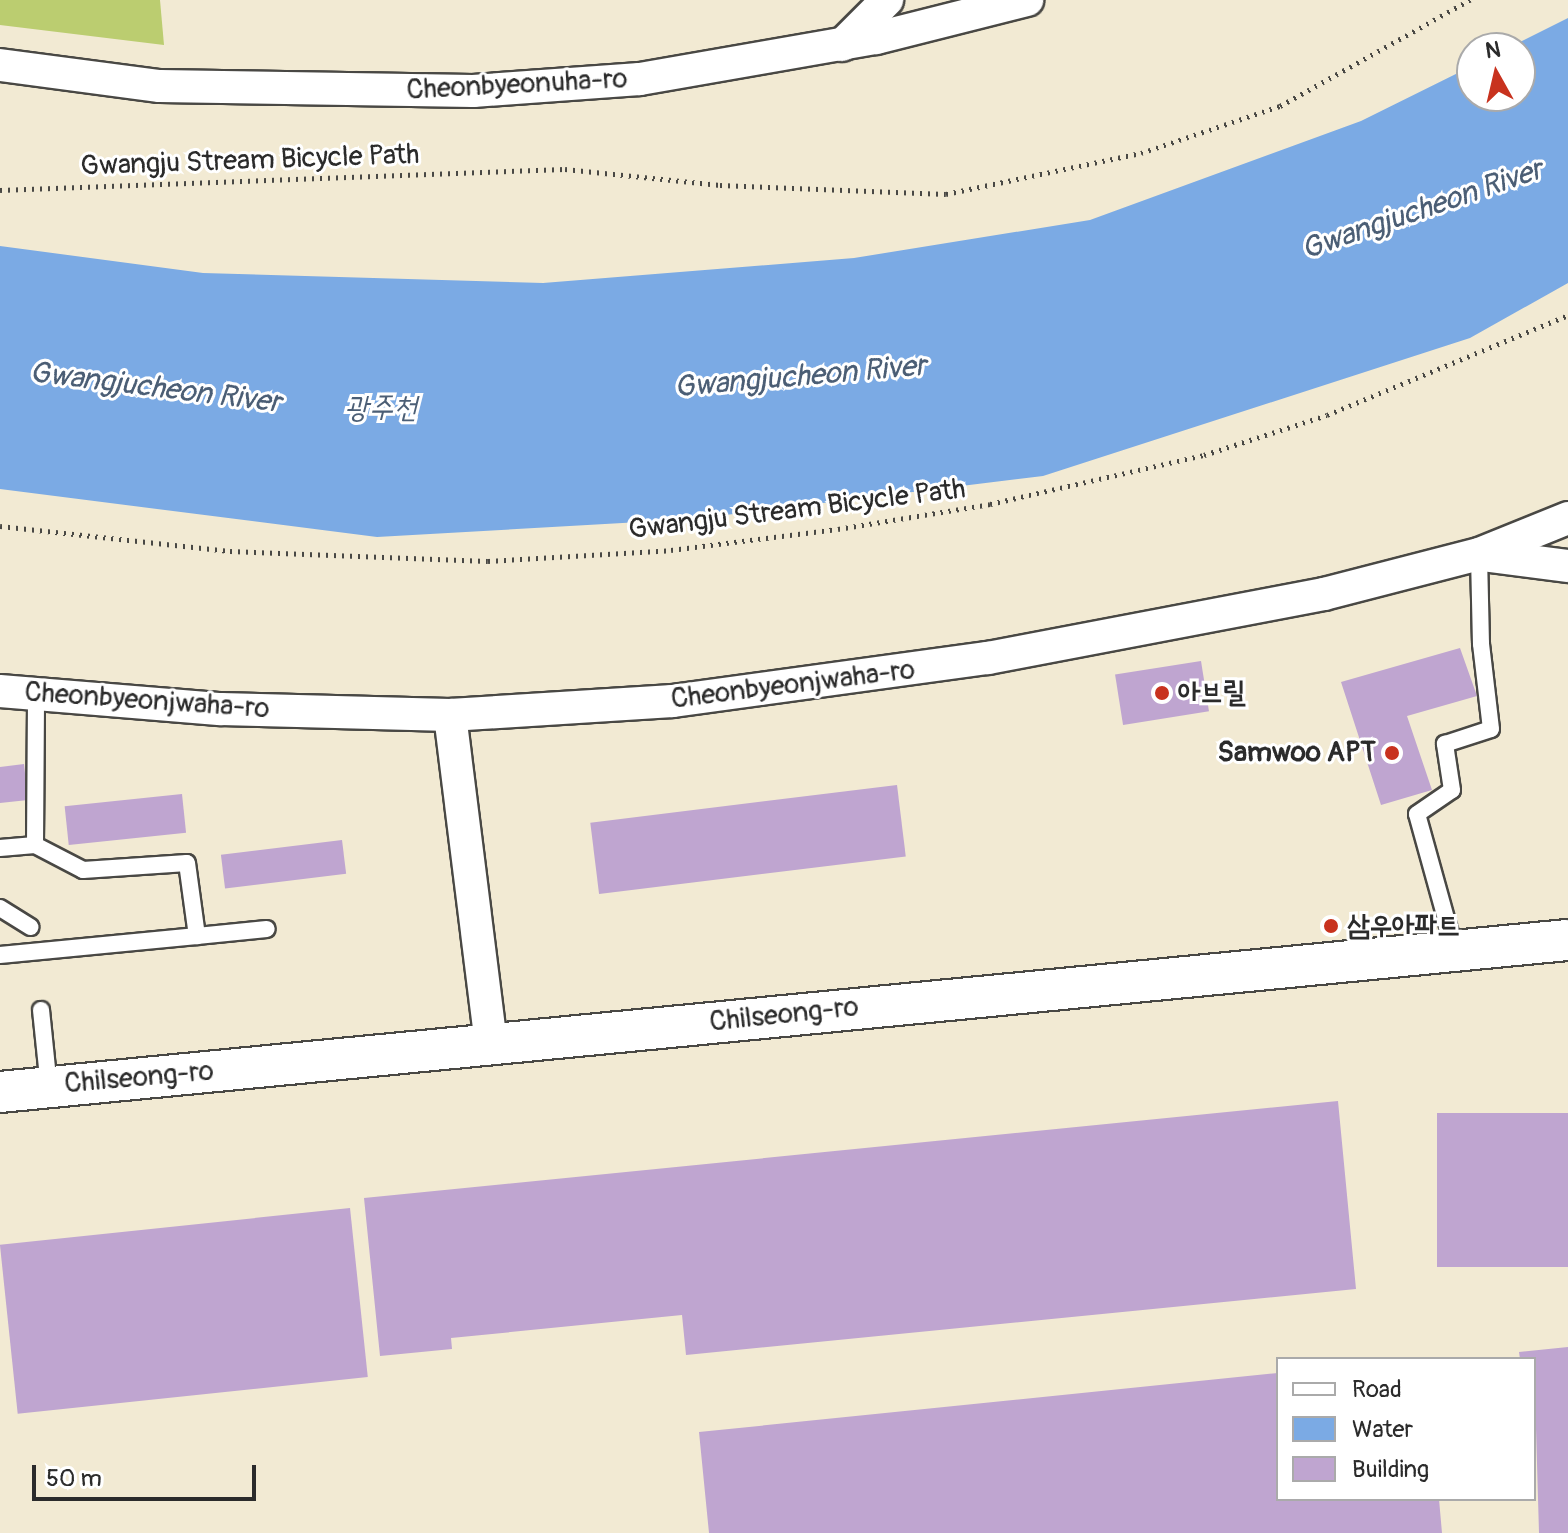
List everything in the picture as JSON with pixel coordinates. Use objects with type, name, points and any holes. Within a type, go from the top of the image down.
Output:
[{"type":"street","points":[[842,45],[887,0]]},
{"type":"street","name":"Cheonbyeonuha-ro","points":[[0,65],[160,86],[459,91],[640,79],[842,45],[938,12],[1027,0]]},
{"type":"street","name":"Cheonbyeonjwaha-ro","points":[[0,691],[221,709],[450,715],[673,701],[988,658],[1324,594],[1479,554],[1568,518]]},
{"type":"street","points":[[1479,554],[1568,566]]},
{"type":"street","points":[[450,715],[491,1045]]},
{"type":"street","name":"Chilseong-ro","points":[[0,1092],[1568,940]]},
{"type":"lane","points":[[1455,952],[1417,814],[1452,790],[1445,744],[1491,729],[1481,644],[1479,554]]},
{"type":"lane","points":[[35,845],[36,695]]},
{"type":"lane","points":[[0,848],[35,845],[83,870],[187,863],[197,936]]},
{"type":"lane","points":[[0,908],[30,927]]},
{"type":"lane","points":[[0,955],[267,929]]},
{"type":"lane","points":[[41,1010],[49,1087]]},
{"type":"path","name":"Gwangju Stream Bicycle Path","points":[[0,190],[565,169],[720,185],[946,194],[1141,153],[1280,106],[1470,0]]},
{"type":"path","name":"Gwangju Stream Bicycle Path","points":[[0,526],[230,551],[472,561],[671,550],[838,529],[990,504],[1204,455],[1327,415],[1568,315]]},
{"type":"green space","points":[[0,0],[160,0],[164,45],[0,25]]},
{"type":"water","name":"광주천","points":[[1568,18],[1568,283],[1470,338],[1043,476],[693,519],[377,537],[0,489],[0,246],[203,273],[543,283],[854,258],[1090,220],[1361,121],[1456,74],[1456,112],[1536,112],[1536,34]]},
{"type":"building","name":"Samwoo APT","points":[[1460,648],[1477,696],[1407,716],[1432,790],[1381,805],[1341,682]]},
{"type":"building","name":"아브릴","points":[[1201,661],[1209,711],[1123,725],[1115,675]]},
{"type":"building","points":[[24,764],[28,800],[0,803],[0,767]]},
{"type":"building","points":[[897,785],[906,856],[599,894],[590,823]]},
{"type":"building","points":[[182,794],[186,833],[69,845],[65,806]]},
{"type":"building","points":[[342,840],[346,874],[225,889],[221,855]]},
{"type":"building","points":[[1338,1101],[1356,1289],[686,1355],[682,1315],[451,1338],[452,1349],[380,1356],[364,1198]]},
{"type":"building","points":[[1437,1113],[1568,1113],[1568,1267],[1437,1267]]},
{"type":"building","points":[[350,1208],[368,1377],[18,1414],[0,1245]]},
{"type":"building","points":[[1568,1347],[1568,1533],[1539,1533],[1536,1357],[1520,1357],[1519,1352]]},
{"type":"building","points":[[1276,1373],[1276,1501],[1439,1501],[1442,1533],[709,1533],[699,1432]]},
{"type":"place","name":"아브릴","points":[[1162,693]]},
{"type":"place","name":"Samwoo APT","points":[[1392,753]]},
{"type":"place","name":"삼우아파트","points":[[1331,926]]},
{"type":"water label","name":"Gwangjucheon River","points":[[1422,210]]},
{"type":"water label","name":"Gwangjucheon River","points":[[800,377]]},
{"type":"water label","name":"Gwangjucheon River","points":[[155,388]]}]
